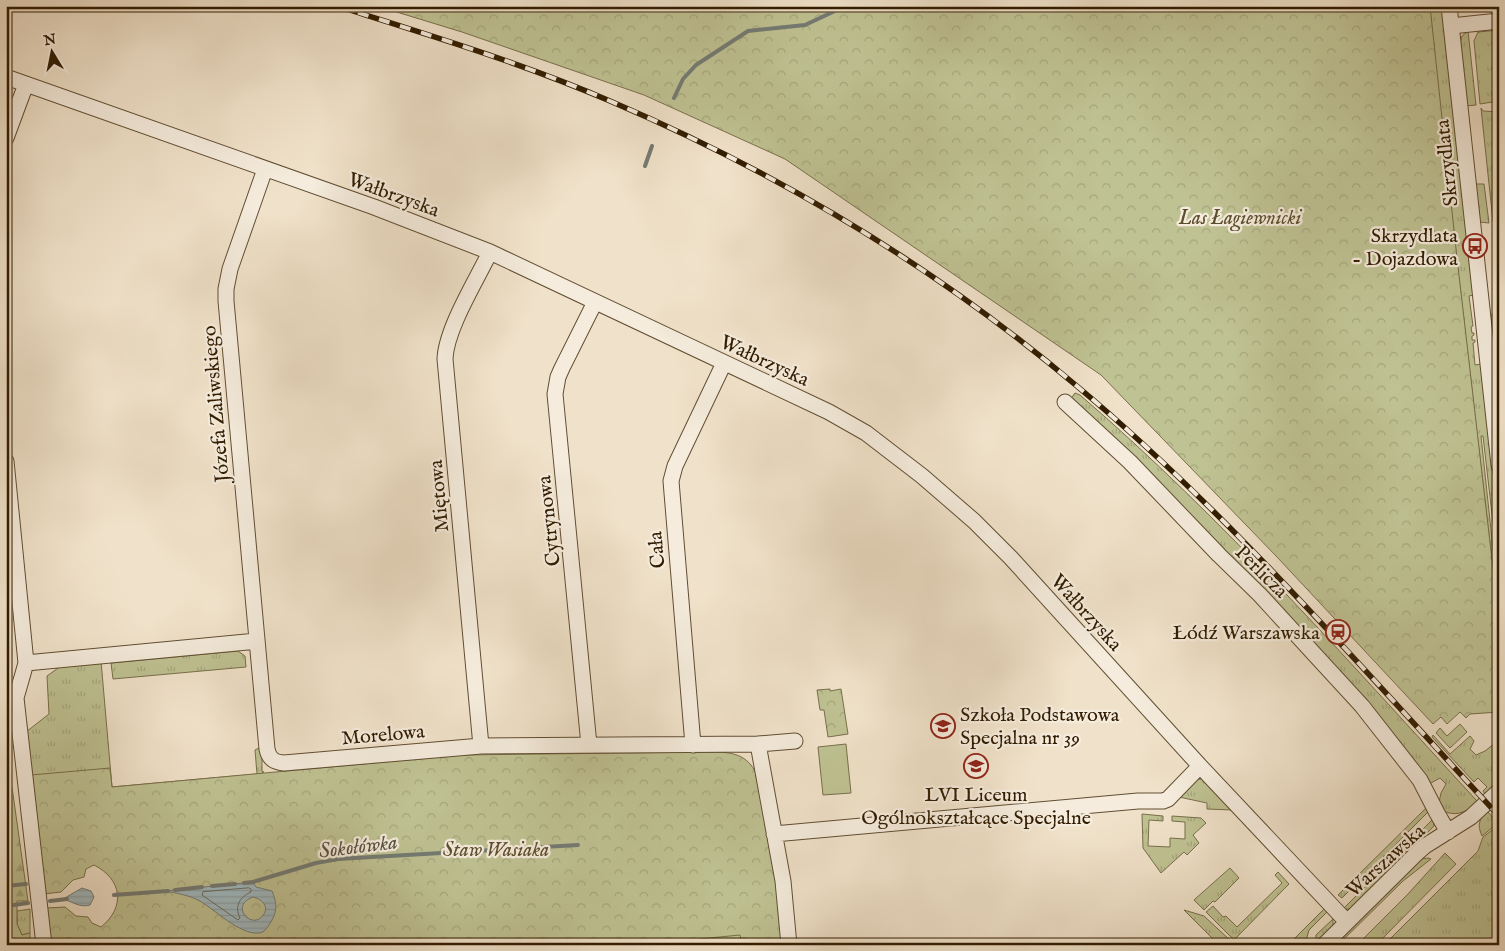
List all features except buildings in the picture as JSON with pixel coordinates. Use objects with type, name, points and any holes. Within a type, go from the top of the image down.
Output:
[{"type":"street","name":"Skrzydlata","points":[[1449,6],[1499,465]]},
{"type":"street","points":[[1451,26],[1499,21]]},
{"type":"street","name":"Wałbrzyska","points":[[6,77],[374,207],[490,252],[828,412],[866,433],[922,476],[974,521],[1011,558],[1200,766],[1347,922]]},
{"type":"street","points":[[6,138],[26,84]]},
{"type":"street","name":"Józefa Zaliwskiego","points":[[257,641],[226,289],[230,269],[264,169]]},
{"type":"street","name":"Miętowa","points":[[481,746],[445,359],[451,332],[490,252]]},
{"type":"street","name":"Cytrynowa","points":[[589,745],[556,394],[558,377],[595,302]]},
{"type":"street","name":"Cała","points":[[693,745],[671,481],[675,466],[724,363]]},
{"type":"street","name":"Perlicza","points":[[1065,402],[1130,462],[1218,555],[1260,596],[1362,706],[1420,780],[1448,832]]},
{"type":"street","points":[[6,461],[10,529],[26,663],[11,699],[39,894],[44,945]]},
{"type":"street","points":[[26,663],[257,641]]},
{"type":"street","name":"Morelowa","points":[[257,641],[267,749],[273,761],[284,763],[481,746],[758,744],[794,741]]},
{"type":"street","points":[[758,744],[783,881],[789,945]]},
{"type":"street","points":[[774,834],[1138,801],[1163,801],[1200,766]]},
{"type":"street","name":"Warszawska","points":[[1327,944],[1416,854],[1425,846],[1478,812],[1499,791]]},
{"type":"green space","name":"Las Łagiewnicki","points":[[377,6],[1430,6],[1499,620],[1499,712],[1470,714],[1466,718],[1460,712],[1447,724],[1441,717],[1433,724],[1277,557],[1101,375],[785,159],[644,95],[462,32]]},
{"type":"green space","points":[[1427,6],[1442,6],[1474,295],[1469,296],[1473,326],[1471,327],[1472,333],[1474,333],[1472,340],[1475,340],[1473,343],[1475,365],[1481,364],[1499,526],[1498,567],[1483,436],[1481,436],[1499,620]]},
{"type":"green space","points":[[1499,30],[1499,101],[1480,104],[1474,41],[1478,32]]},
{"type":"green space","points":[[1468,31],[1476,105],[1466,106],[1460,43],[1462,36]]},
{"type":"green space","points":[[1481,108],[1483,111],[1499,112],[1499,222],[1493,222]]},
{"type":"green space","points":[[1476,184],[1484,184],[1489,223],[1479,222]]},
{"type":"green space","points":[[1494,313],[1498,313],[1499,316],[1499,404],[1489,317]]},
{"type":"green space","points":[[1075,393],[1080,395],[1133,442],[1235,541],[1285,592],[1477,801],[1485,794],[1483,791],[1487,787],[1478,778],[1474,782],[1432,737],[1433,735],[1450,754],[1470,736],[1474,741],[1470,749],[1476,755],[1485,751],[1499,740],[1499,782],[1479,802],[1463,812],[1455,814],[1438,807],[1441,793],[1446,784],[1440,778],[1427,783],[1069,401]]},
{"type":"green space","points":[[238,651],[245,656],[246,667],[113,679],[111,663]]},
{"type":"green space","points":[[101,661],[112,787],[257,774],[255,750],[259,748],[262,756],[262,771],[264,772],[48,880],[26,732],[49,714],[47,676],[61,666]]},
{"type":"green space","points":[[830,689],[830,691],[841,689],[848,734],[828,737],[824,710],[820,710],[817,690]]},
{"type":"green space","points":[[1460,724],[1467,732],[1450,748],[1436,733],[1440,728],[1447,736]]},
{"type":"green space","points":[[846,744],[851,793],[823,795],[818,747]]},
{"type":"green space","name":"Staw Wasiaka","points":[[730,753],[741,757],[755,771],[779,887],[784,945],[49,945],[46,908],[65,907],[76,916],[88,917],[92,923],[101,927],[114,911],[117,894],[115,885],[110,878],[94,865],[86,869],[84,877],[73,880],[61,892],[44,894],[31,775],[110,768],[112,787],[461,755]]},
{"type":"green space","points":[[1203,779],[1232,810],[1207,809],[1207,803],[1179,797],[1195,780]]},
{"type":"green space","points":[[12,787],[28,901],[17,901],[17,924],[22,935],[30,933],[30,945],[6,945],[6,788]]},
{"type":"green space","points":[[1429,805],[1428,812],[1342,898],[1338,895]]},
{"type":"green space","points":[[1487,811],[1498,823],[1482,836],[1480,822]]},
{"type":"green space","points":[[1142,814],[1163,816],[1163,821],[1149,820],[1148,846],[1170,847],[1170,838],[1185,839],[1185,822],[1172,821],[1172,816],[1201,818],[1206,823],[1193,835],[1199,843],[1187,855],[1184,852],[1161,873],[1143,848]]},
{"type":"green space","points":[[1433,819],[1434,826],[1351,909],[1343,909]]},
{"type":"green space","points":[[1499,825],[1499,945],[1384,945],[1478,851],[1483,837]]},
{"type":"green space","points":[[1445,853],[1456,864],[1376,945],[1357,945],[1408,894]]},
{"type":"green space","points":[[1421,859],[1431,859],[1403,881],[1340,943],[1341,939]]},
{"type":"green space","points":[[1230,868],[1239,878],[1215,902],[1213,901],[1204,910],[1194,900]]},
{"type":"green space","points":[[1278,872],[1289,884],[1234,940],[1206,912],[1213,906],[1223,917],[1226,916],[1237,927],[1282,883],[1275,875]]},
{"type":"green space","points":[[1325,908],[1328,911],[1309,930],[1306,941],[1302,945],[1288,945]]},
{"type":"green space","points":[[30,909],[30,933],[22,935],[17,924],[17,911]]},
{"type":"green space","points":[[1184,910],[1204,916],[1232,942],[1229,945],[1219,945]]},
{"type":"green space","points":[[1333,919],[1333,926],[1316,943],[1316,935]]},
{"type":"green space","points":[[740,935],[742,945],[700,945],[699,939]]},
{"type":"water","points":[[253,882],[256,887],[272,891],[276,909],[272,920],[265,930],[261,933],[251,933],[235,926],[198,900],[186,895],[165,891]],"holes":[[[253,897],[266,908],[264,914],[259,919],[249,919],[245,916],[243,906],[246,901]]]},
{"type":"water","points":[[82,888],[91,891],[94,897],[90,905],[80,905],[63,899]]},
{"type":"waterway","points":[[674,98],[683,79],[696,65],[748,31],[805,25],[837,10],[893,6]]},
{"type":"waterway","points":[[645,166],[652,146]]},
{"type":"waterway","name":"Sokołówka","points":[[244,883],[316,863],[338,859],[578,845]]},
{"type":"waterway","points":[[6,886],[26,884]]},
{"type":"waterway","name":"Sokołówka","points":[[212,886],[235,884]]},
{"type":"waterway","name":"Sokołówka","points":[[175,890],[202,887]]},
{"type":"waterway","name":"Sokołówka","points":[[114,895],[168,891]]},
{"type":"waterway","name":"Sokołówka","points":[[50,901],[67,899]]},
{"type":"waterway","name":"Sokołówka","points":[[6,906],[28,903]]},
{"type":"railway","points":[[337,6],[543,74],[673,129],[735,159],[855,227],[970,303],[1078,387],[1189,488],[1243,541],[1347,650],[1499,816]]},
{"type":"place","name":"Skrzydlata - Dojazdowa","points":[[1475,246]]},
{"type":"place","name":"Łódź Warszawska","points":[[1338,632]]},
{"type":"place","name":"Szkoła Podstawowa Specjalna nr 39","points":[[943,726]]},
{"type":"place","name":"LVI Liceum Ogólnokształcące Specjalne","points":[[976,766]]}]
